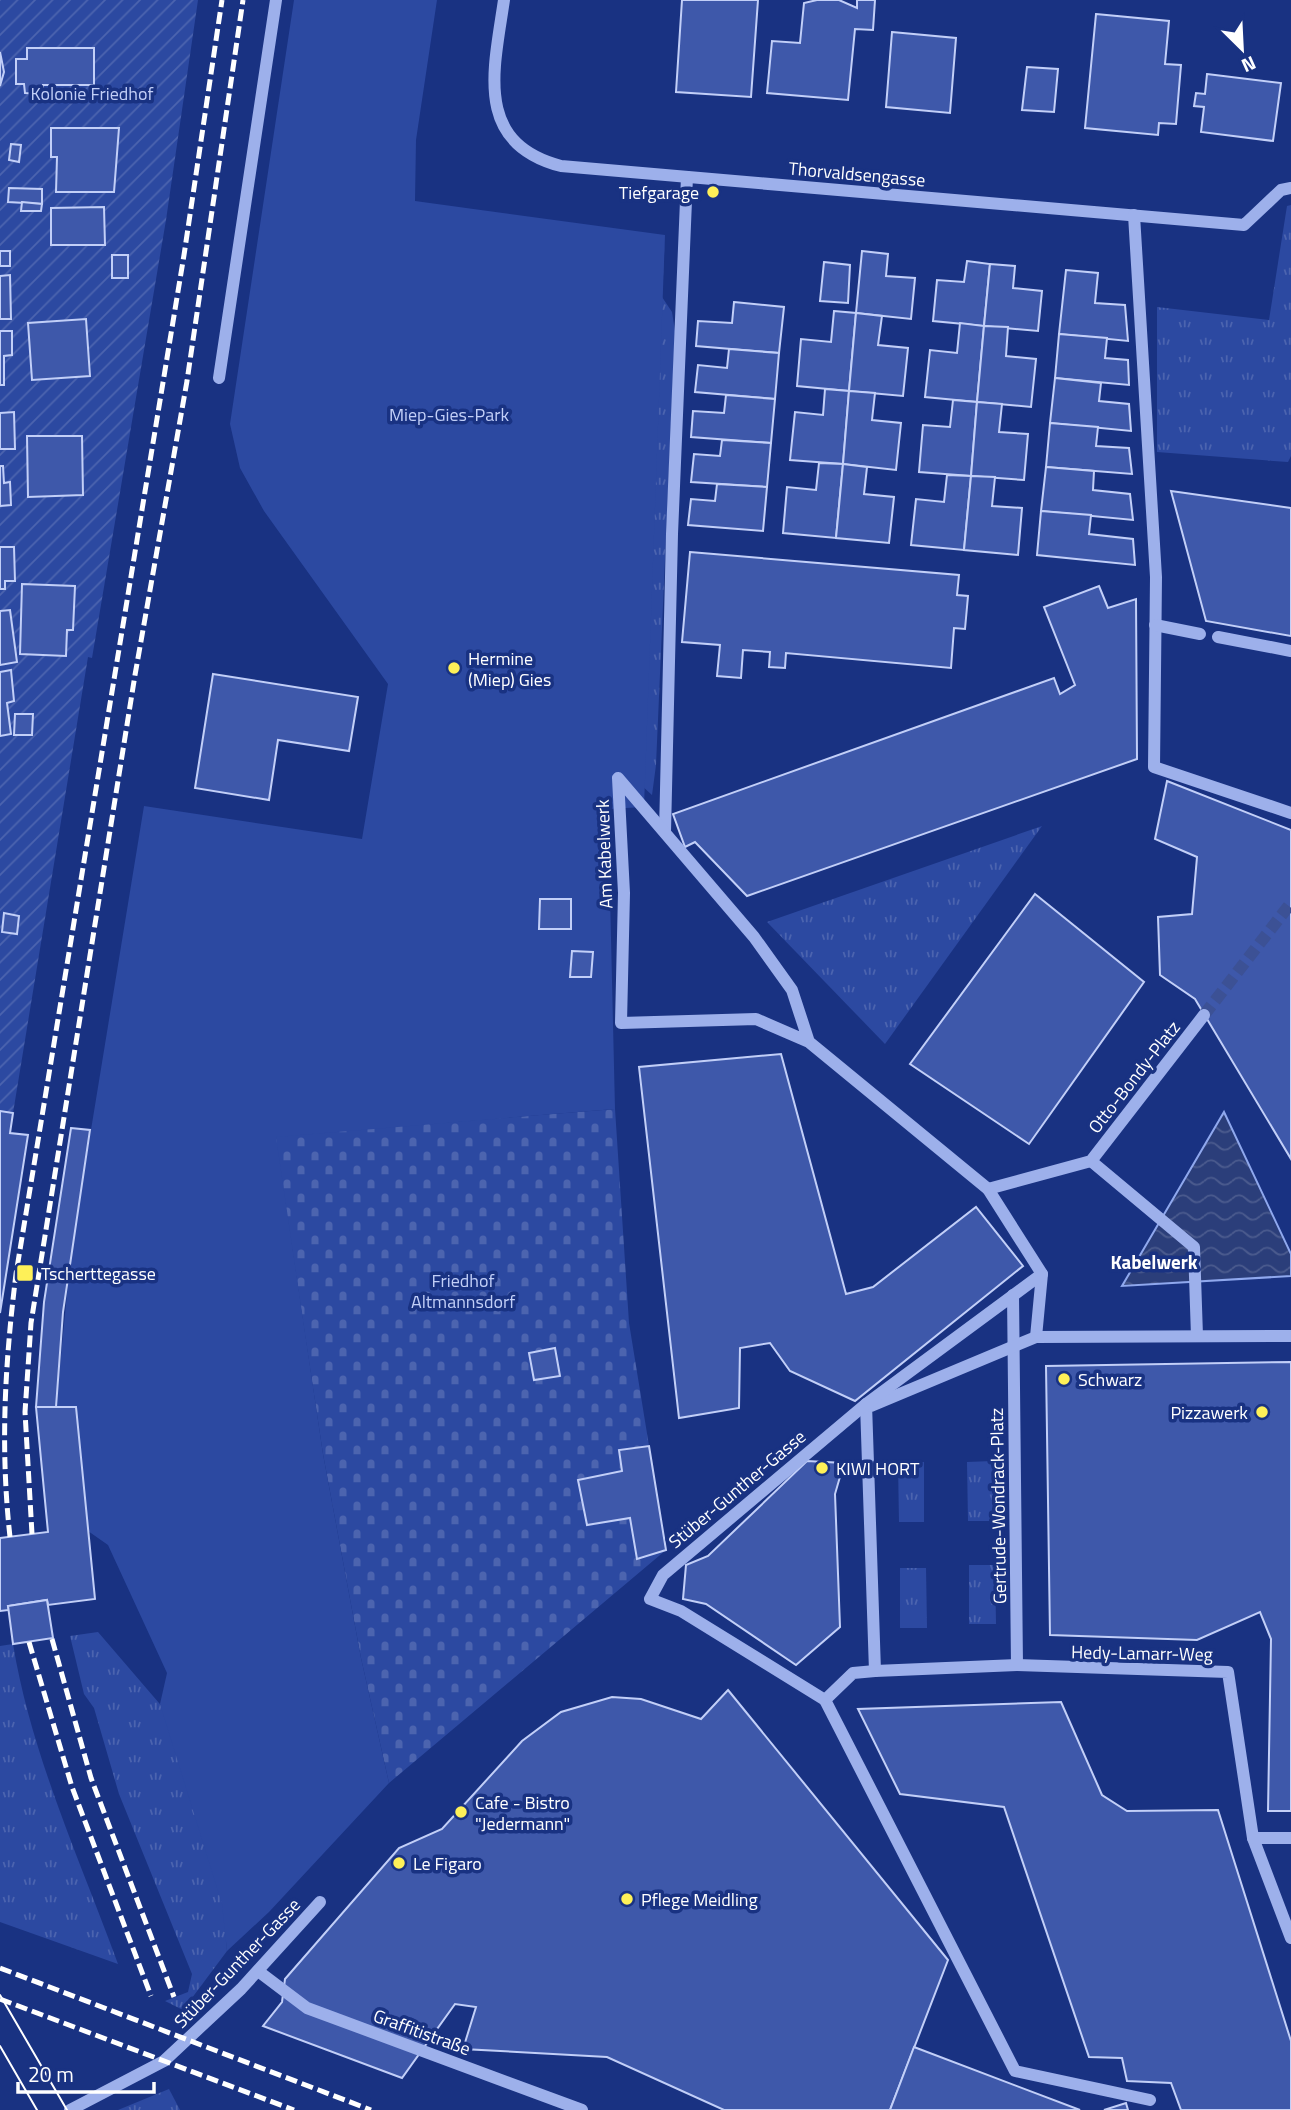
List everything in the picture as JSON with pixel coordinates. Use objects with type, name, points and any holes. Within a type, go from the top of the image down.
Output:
[{"type":"street","points":[[219,378],[276,0]]},
{"type":"street","name":"Thorvaldsengasse","points":[[504,0],[494,83],[496,107],[513,141],[527,154],[543,162],[561,166],[1244,225],[1280,190],[1291,188]]},
{"type":"street","points":[[665,832],[672,534],[687,177]]},
{"type":"street","points":[[1134,215],[1156,578],[1154,767],[1291,813]]},
{"type":"street","points":[[1155,625],[1200,634]]},
{"type":"street","points":[[1218,637],[1291,651]]},
{"type":"street","name":"Am Kabelwerk","points":[[809,1042],[792,990],[754,937],[618,778],[624,893],[621,1023],[756,1019],[809,1042],[988,1189]]},
{"type":"street","name":"Otto-Bondy-Platz","points":[[988,1189],[1091,1161],[1204,1015]]},
{"type":"street","name":"Otto-Bondy-Platz","points":[[1091,1161],[1194,1247],[1197,1336]]},
{"type":"street","points":[[988,1189],[1042,1274],[1036,1336]]},
{"type":"street","points":[[867,1406],[1042,1274]]},
{"type":"street","name":"Gertrude-Wondrack-Platz","points":[[1013,1295],[1017,1665]]},
{"type":"street","points":[[867,1406],[1036,1336],[1291,1336]]},
{"type":"street","points":[[867,1406],[875,1671]]},
{"type":"street","name":"Stüber-Gunther-Gasse","points":[[825,1700],[681,1611],[650,1599],[663,1575],[854,1413],[867,1406]]},
{"type":"street","points":[[1017,1665],[853,1673],[825,1700],[1015,2071],[1150,2100]]},
{"type":"street","name":"Hedy-Lamarr-Weg","points":[[1017,1665],[1228,1672],[1253,1838],[1291,1938]]},
{"type":"street","points":[[1253,1838],[1291,1838]]},
{"type":"street","name":"Stüber-Gunther-Gasse","points":[[70,2110],[164,2061],[258,1971],[320,1902]]},
{"type":"street","name":"Graffitistraße","points":[[258,1971],[307,2008],[582,2110]]},
{"type":"green space","name":"Kolonie Friedhof","points":[[0,0],[198,0],[166,220],[92,658],[88,657],[13,1113],[0,1111]]},
{"type":"green space","name":"Miep-Gies-Park","points":[[294,0],[437,0],[416,140],[415,201],[665,235],[644,807],[608,809],[615,1109],[276,1137],[323,1454],[361,1658],[389,1783],[269,1912],[227,1951],[222,1904],[160,1704],[167,1673],[108,1545],[88,1531],[76,1408],[56,1407],[71,1252],[144,806],[362,839],[388,684],[264,511],[240,468],[230,424]]},
{"type":"green space","points":[[1291,205],[1291,456],[1288,462],[1157,452],[1157,307],[1269,320],[1287,206]]},
{"type":"green space","points":[[665,235],[662,297],[672,312],[675,331],[656,765],[652,795],[629,774]]},
{"type":"green space","points":[[1042,826],[885,1044],[767,922]]},
{"type":"green space","name":"Friedhof Altmannsdorf","points":[[615,1109],[629,1323],[666,1550],[389,1783],[361,1658],[323,1454],[275,1136]]},
{"type":"green space","points":[[993,1461],[993,1521],[968,1521],[967,1462]]},
{"type":"green space","points":[[898,1462],[924,1462],[924,1522],[899,1522]]},
{"type":"green space","points":[[969,1565],[995,1565],[996,1624],[969,1624]]},
{"type":"green space","points":[[900,1568],[926,1568],[927,1628],[900,1628]]},
{"type":"green space","points":[[98,1632],[165,1710],[222,1870],[227,1951],[183,2010],[165,2001],[188,1992],[192,1974],[119,1794],[94,1708],[84,1694],[70,1636]]},
{"type":"green space","points":[[13,1644],[21,1685],[44,1766],[118,1964],[0,1922],[0,1646]]},
{"type":"green space","points":[[169,2089],[180,2110],[118,2110]]},
{"type":"water","points":[[1224,1112],[1291,1254],[1291,1276],[1122,1286]]},
{"type":"building","points":[[682,0],[758,0],[751,97],[676,92]]},
{"type":"building","points":[[839,0],[857,8],[857,0],[875,0],[873,30],[855,29],[848,100],[767,93],[772,41],[800,43],[804,3]]},
{"type":"building","points":[[1096,14],[1169,21],[1165,64],[1181,65],[1176,124],[1159,123],[1158,135],[1085,128]]},
{"type":"building","points":[[892,32],[956,38],[950,113],[886,107]]},
{"type":"building","points":[[27,48],[94,48],[94,85],[43,85],[43,94],[25,93],[24,84],[16,84],[16,59],[27,59]]},
{"type":"building","points":[[0,52],[4,72],[0,86]]},
{"type":"building","points":[[1027,67],[1058,69],[1054,112],[1022,110]]},
{"type":"building","points":[[1207,74],[1281,83],[1273,141],[1201,132],[1204,107],[1194,106],[1196,93],[1205,94]]},
{"type":"building","points":[[51,128],[119,128],[114,192],[56,192],[57,157],[51,157]]},
{"type":"building","points":[[11,144],[21,145],[19,162],[9,160]]},
{"type":"building","points":[[9,188],[42,189],[42,204],[8,202]]},
{"type":"building","points":[[22,202],[42,204],[41,211],[21,211]]},
{"type":"building","points":[[104,207],[105,245],[51,245],[51,208]]},
{"type":"building","points":[[0,251],[10,251],[10,266],[0,266]]},
{"type":"building","points":[[862,251],[888,254],[886,276],[915,278],[911,319],[856,313]]},
{"type":"building","points":[[112,255],[128,255],[128,278],[112,278]]},
{"type":"building","points":[[967,261],[990,264],[984,326],[933,321],[937,280],[964,282]]},
{"type":"building","points":[[824,262],[850,265],[848,303],[820,301]]},
{"type":"building","points":[[990,264],[1015,266],[1013,288],[1042,291],[1038,331],[984,326]]},
{"type":"building","points":[[1066,270],[1098,273],[1095,303],[1125,305],[1128,341],[1059,334]]},
{"type":"building","points":[[10,275],[11,319],[0,319],[0,276]]},
{"type":"building","points":[[734,302],[784,307],[779,353],[696,346],[698,321],[732,323]]},
{"type":"building","points":[[834,311],[856,313],[849,391],[797,386],[801,339],[831,342]]},
{"type":"building","points":[[856,313],[882,316],[878,345],[908,348],[903,396],[849,391]]},
{"type":"building","points":[[86,319],[90,376],[32,380],[28,323]]},
{"type":"building","points":[[960,323],[984,326],[977,402],[925,397],[930,350],[957,353]]},
{"type":"building","points":[[984,326],[1008,327],[1006,356],[1036,359],[1031,407],[977,402]]},
{"type":"building","points":[[0,331],[12,331],[12,355],[4,356],[4,385],[0,385]]},
{"type":"building","points":[[1059,334],[1107,338],[1105,358],[1128,360],[1129,385],[1055,378]]},
{"type":"building","points":[[729,349],[779,353],[775,399],[695,392],[698,365],[727,368]]},
{"type":"building","points":[[1055,378],[1101,383],[1099,401],[1129,404],[1131,431],[1050,423]]},
{"type":"building","points":[[825,389],[849,391],[843,464],[790,460],[795,412],[823,415]]},
{"type":"building","points":[[849,391],[875,393],[872,420],[901,423],[896,470],[843,464]]},
{"type":"building","points":[[726,395],[775,399],[771,443],[691,437],[693,411],[724,413]]},
{"type":"building","points":[[953,400],[977,402],[971,476],[919,472],[923,425],[950,427]]},
{"type":"building","points":[[977,402],[1002,404],[999,432],[1028,434],[1024,480],[971,476]]},
{"type":"building","points":[[14,412],[15,449],[0,449],[0,413]]},
{"type":"building","points":[[1050,423],[1098,427],[1096,446],[1129,448],[1132,474],[1046,467]]},
{"type":"building","points":[[27,436],[82,436],[83,495],[28,497]]},
{"type":"building","points":[[722,440],[771,443],[767,487],[691,482],[694,454],[720,456]]},
{"type":"building","points":[[819,463],[843,464],[836,538],[783,533],[787,487],[816,490]]},
{"type":"building","points":[[843,464],[867,467],[864,494],[894,497],[889,543],[836,538]]},
{"type":"building","points":[[0,466],[3,466],[4,483],[10,482],[11,505],[0,506]]},
{"type":"building","points":[[1046,467],[1094,471],[1093,490],[1130,494],[1133,520],[1041,511]]},
{"type":"building","points":[[947,475],[971,476],[964,550],[911,545],[916,499],[944,502]]},
{"type":"building","points":[[971,476],[995,477],[992,506],[1022,508],[1018,555],[964,550]]},
{"type":"building","points":[[717,484],[767,487],[763,531],[688,525],[691,499],[715,501]]},
{"type":"building","points":[[1171,491],[1291,508],[1291,636],[1206,621]]},
{"type":"building","points":[[1041,511],[1091,515],[1089,534],[1133,539],[1135,565],[1037,555]]},
{"type":"building","points":[[0,547],[14,547],[15,581],[5,581],[5,589],[0,589]]},
{"type":"building","points":[[690,552],[959,575],[957,595],[968,596],[965,629],[954,628],[951,668],[786,653],[785,668],[769,667],[770,652],[743,650],[741,678],[717,676],[720,645],[682,642]]},
{"type":"building","points":[[22,584],[75,586],[73,630],[67,630],[66,656],[20,654]]},
{"type":"building","points":[[1099,586],[1108,608],[1136,599],[1137,759],[747,896],[695,842],[685,847],[673,814],[1054,678],[1060,694],[1075,685],[1044,607]]},
{"type":"building","points":[[10,610],[17,662],[0,665],[0,611]]},
{"type":"building","points":[[11,670],[14,701],[7,703],[11,734],[0,736],[0,672]]},
{"type":"building","points":[[213,674],[358,697],[349,751],[278,740],[269,800],[195,788]]},
{"type":"building","points":[[15,714],[33,714],[32,735],[14,735]]},
{"type":"building","points":[[1167,781],[1291,830],[1291,1159],[1195,999],[1160,975],[1158,917],[1192,914],[1197,857],[1155,839]]},
{"type":"building","points":[[1035,894],[1144,982],[1029,1144],[910,1064]]},
{"type":"building","points":[[540,899],[571,899],[571,929],[539,929]]},
{"type":"building","points":[[4,913],[19,916],[17,934],[2,932]]},
{"type":"building","points":[[572,951],[593,952],[591,977],[570,977]]},
{"type":"building","points":[[781,1054],[846,1294],[873,1287],[976,1207],[1023,1266],[855,1401],[790,1371],[770,1343],[740,1348],[739,1408],[679,1418],[639,1067]]},
{"type":"building","points":[[0,1111],[13,1113],[10,1133],[28,1135],[0,1313]]},
{"type":"building","points":[[71,1128],[90,1130],[63,1312],[56,1407],[36,1407],[44,1302]]},
{"type":"building","points":[[555,1348],[560,1376],[534,1380],[529,1353]]},
{"type":"building","points":[[1291,1362],[1291,1811],[1268,1811],[1271,1639],[1260,1612],[1197,1640],[1050,1635],[1046,1366]]},
{"type":"building","points":[[36,1407],[76,1407],[95,1599],[48,1605],[47,1600],[8,1606],[9,1610],[0,1611],[0,1538],[48,1532]]},
{"type":"building","points":[[649,1446],[666,1550],[637,1559],[630,1518],[587,1525],[578,1480],[622,1471],[619,1450]]},
{"type":"building","points":[[807,1461],[844,1463],[835,1494],[840,1627],[796,1665],[706,1604],[683,1599],[686,1565],[708,1556]]},
{"type":"building","points":[[47,1600],[53,1638],[13,1644],[8,1606]]},
{"type":"building","name":"Pflege Meidling","points":[[728,1690],[948,1960],[890,2110],[724,2110],[607,2057],[463,2049],[476,2007],[455,2004],[402,2078],[263,2026],[282,2002],[285,1979],[399,1848],[442,1829],[522,1741],[561,1712],[612,1697],[641,1699],[701,1719]]},
{"type":"building","points":[[1061,1702],[1102,1795],[1127,1811],[1218,1810],[1291,2041],[1291,2110],[1181,2110],[1171,2083],[1127,2081],[1122,2058],[1089,2057],[1004,1807],[900,1794],[858,1709]]},
{"type":"building","points":[[914,2047],[1080,2110],[890,2110]]},
{"type":"building","points":[[1126,2103],[1128,2110],[1104,2110]]},
{"type":"tunnel","points":[[1204,1015],[1291,903]]},
{"type":"tram line","points":[[0,1995],[67,2110]]},
{"type":"tram line","points":[[0,2046],[37,2110]]},
{"type":"railway","points":[[10,1537],[5,1470],[5,1405],[16,1274],[184,255],[222,0]]},
{"type":"railway","points":[[32,1534],[25,1412],[31,1323],[135,675],[187,381],[243,0]]},
{"type":"railway","points":[[52,1639],[91,1778],[174,1997]]},
{"type":"railway","points":[[29,1642],[72,1787],[151,1996]]},
{"type":"railway","points":[[0,1968],[371,2110]]},
{"type":"railway","points":[[0,1999],[294,2110]]},
{"type":"place","name":"Tiefgarage","points":[[713,192]]},
{"type":"place","name":"Hermine (Miep) Gies","points":[[454,668]]},
{"type":"place","name":"Tscherttegasse","points":[[25,1273]]},
{"type":"place","name":"Schwarz","points":[[1064,1379]]},
{"type":"place","name":"Pizzawerk","points":[[1262,1412]]},
{"type":"place","name":"KIWI HORT","points":[[822,1468]]},
{"type":"place","name":"Cafe - Bistro \"Jedermann\"","points":[[461,1812]]},
{"type":"place","name":"Le Figaro","points":[[399,1863]]},
{"type":"place","name":"Pflege Meidling","points":[[627,1899]]},
{"type":"district","name":"Kabelwerk","points":[[1154,1261]]}]
